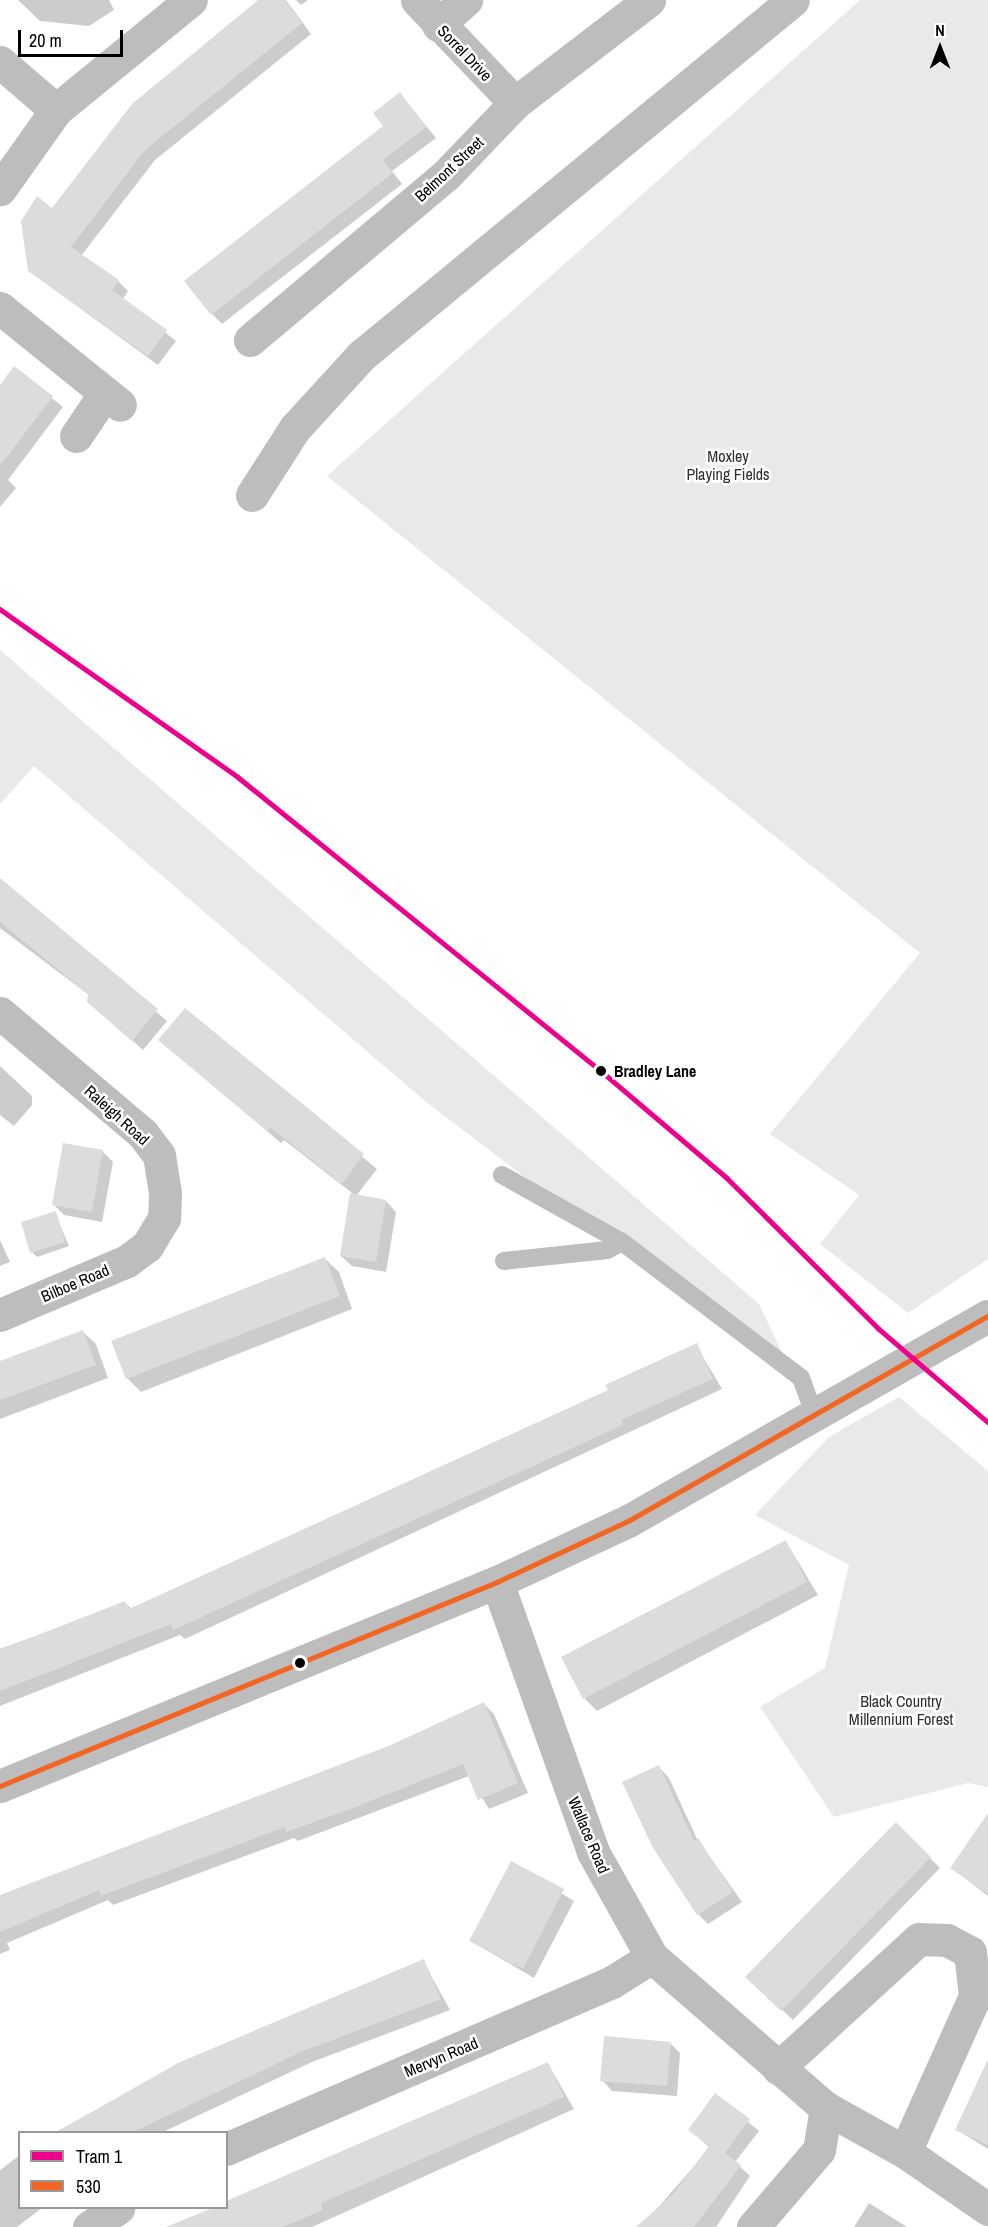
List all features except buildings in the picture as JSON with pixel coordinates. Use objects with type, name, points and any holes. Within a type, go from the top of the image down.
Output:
[{"type":"street","points":[[0,189],[56,110],[191,0]]},
{"type":"street","name":"Sorrel Drive","points":[[417,0],[438,25],[515,104]]},
{"type":"street","points":[[438,25],[466,0]]},
{"type":"street","name":"Belmont Street","points":[[250,340],[446,175],[515,104],[649,0]]},
{"type":"street","points":[[252,495],[295,428],[362,355],[793,0]]},
{"type":"street","points":[[0,62],[56,110]]},
{"type":"street","points":[[0,308],[113,399],[76,436]]},
{"type":"street","name":"Raleigh Road","points":[[0,1013],[143,1134],[159,1155],[164,1218],[147,1246]]},
{"type":"street","name":"Bilboe Road","points":[[0,1315],[127,1261],[147,1246]]},
{"type":"street","points":[[0,1786],[497,1582],[628,1521],[981,1321]]},
{"type":"street","name":"Wallace Road","points":[[497,1582],[593,1852],[652,1957],[826,2108],[905,2152],[988,2209]]},
{"type":"street","points":[[778,2068],[919,1939],[947,1940],[970,1952],[975,1996],[905,2152]]},
{"type":"street","name":"Mervyn Road","points":[[228,2148],[612,1982],[652,1957]]},
{"type":"street","points":[[753,2227],[819,2150],[826,2108]]},
{"type":"street","points":[[88,2227],[116,2209]]},
{"type":"lane","points":[[502,1175],[622,1242],[801,1378],[828,1407]]},
{"type":"lane","points":[[504,1262],[607,1250],[622,1242]]},
{"type":"green space","name":"Moxley Playing Fields","points":[[860,0],[988,0],[988,1259],[908,1313],[820,1244],[859,1195],[770,1134],[920,953],[327,476]]},
{"type":"green space","points":[[0,650],[759,1304],[797,1384],[425,1101],[34,766],[0,804]]},
{"type":"green space","name":"Black Country Millennium Forest","points":[[899,1397],[988,1471],[988,1787],[968,1783],[834,1817],[760,1707],[825,1668],[849,1565],[755,1515],[829,1437]]},
{"type":"tram line","name":"1","points":[[0,609],[238,777],[601,1071],[727,1178],[879,1329],[988,1422]]},
{"type":"transit line","name":"530","points":[[0,1786],[497,1582],[628,1521],[988,1316]]},
{"type":"place","name":"Bradley Lane","points":[[601,1071]]}]
